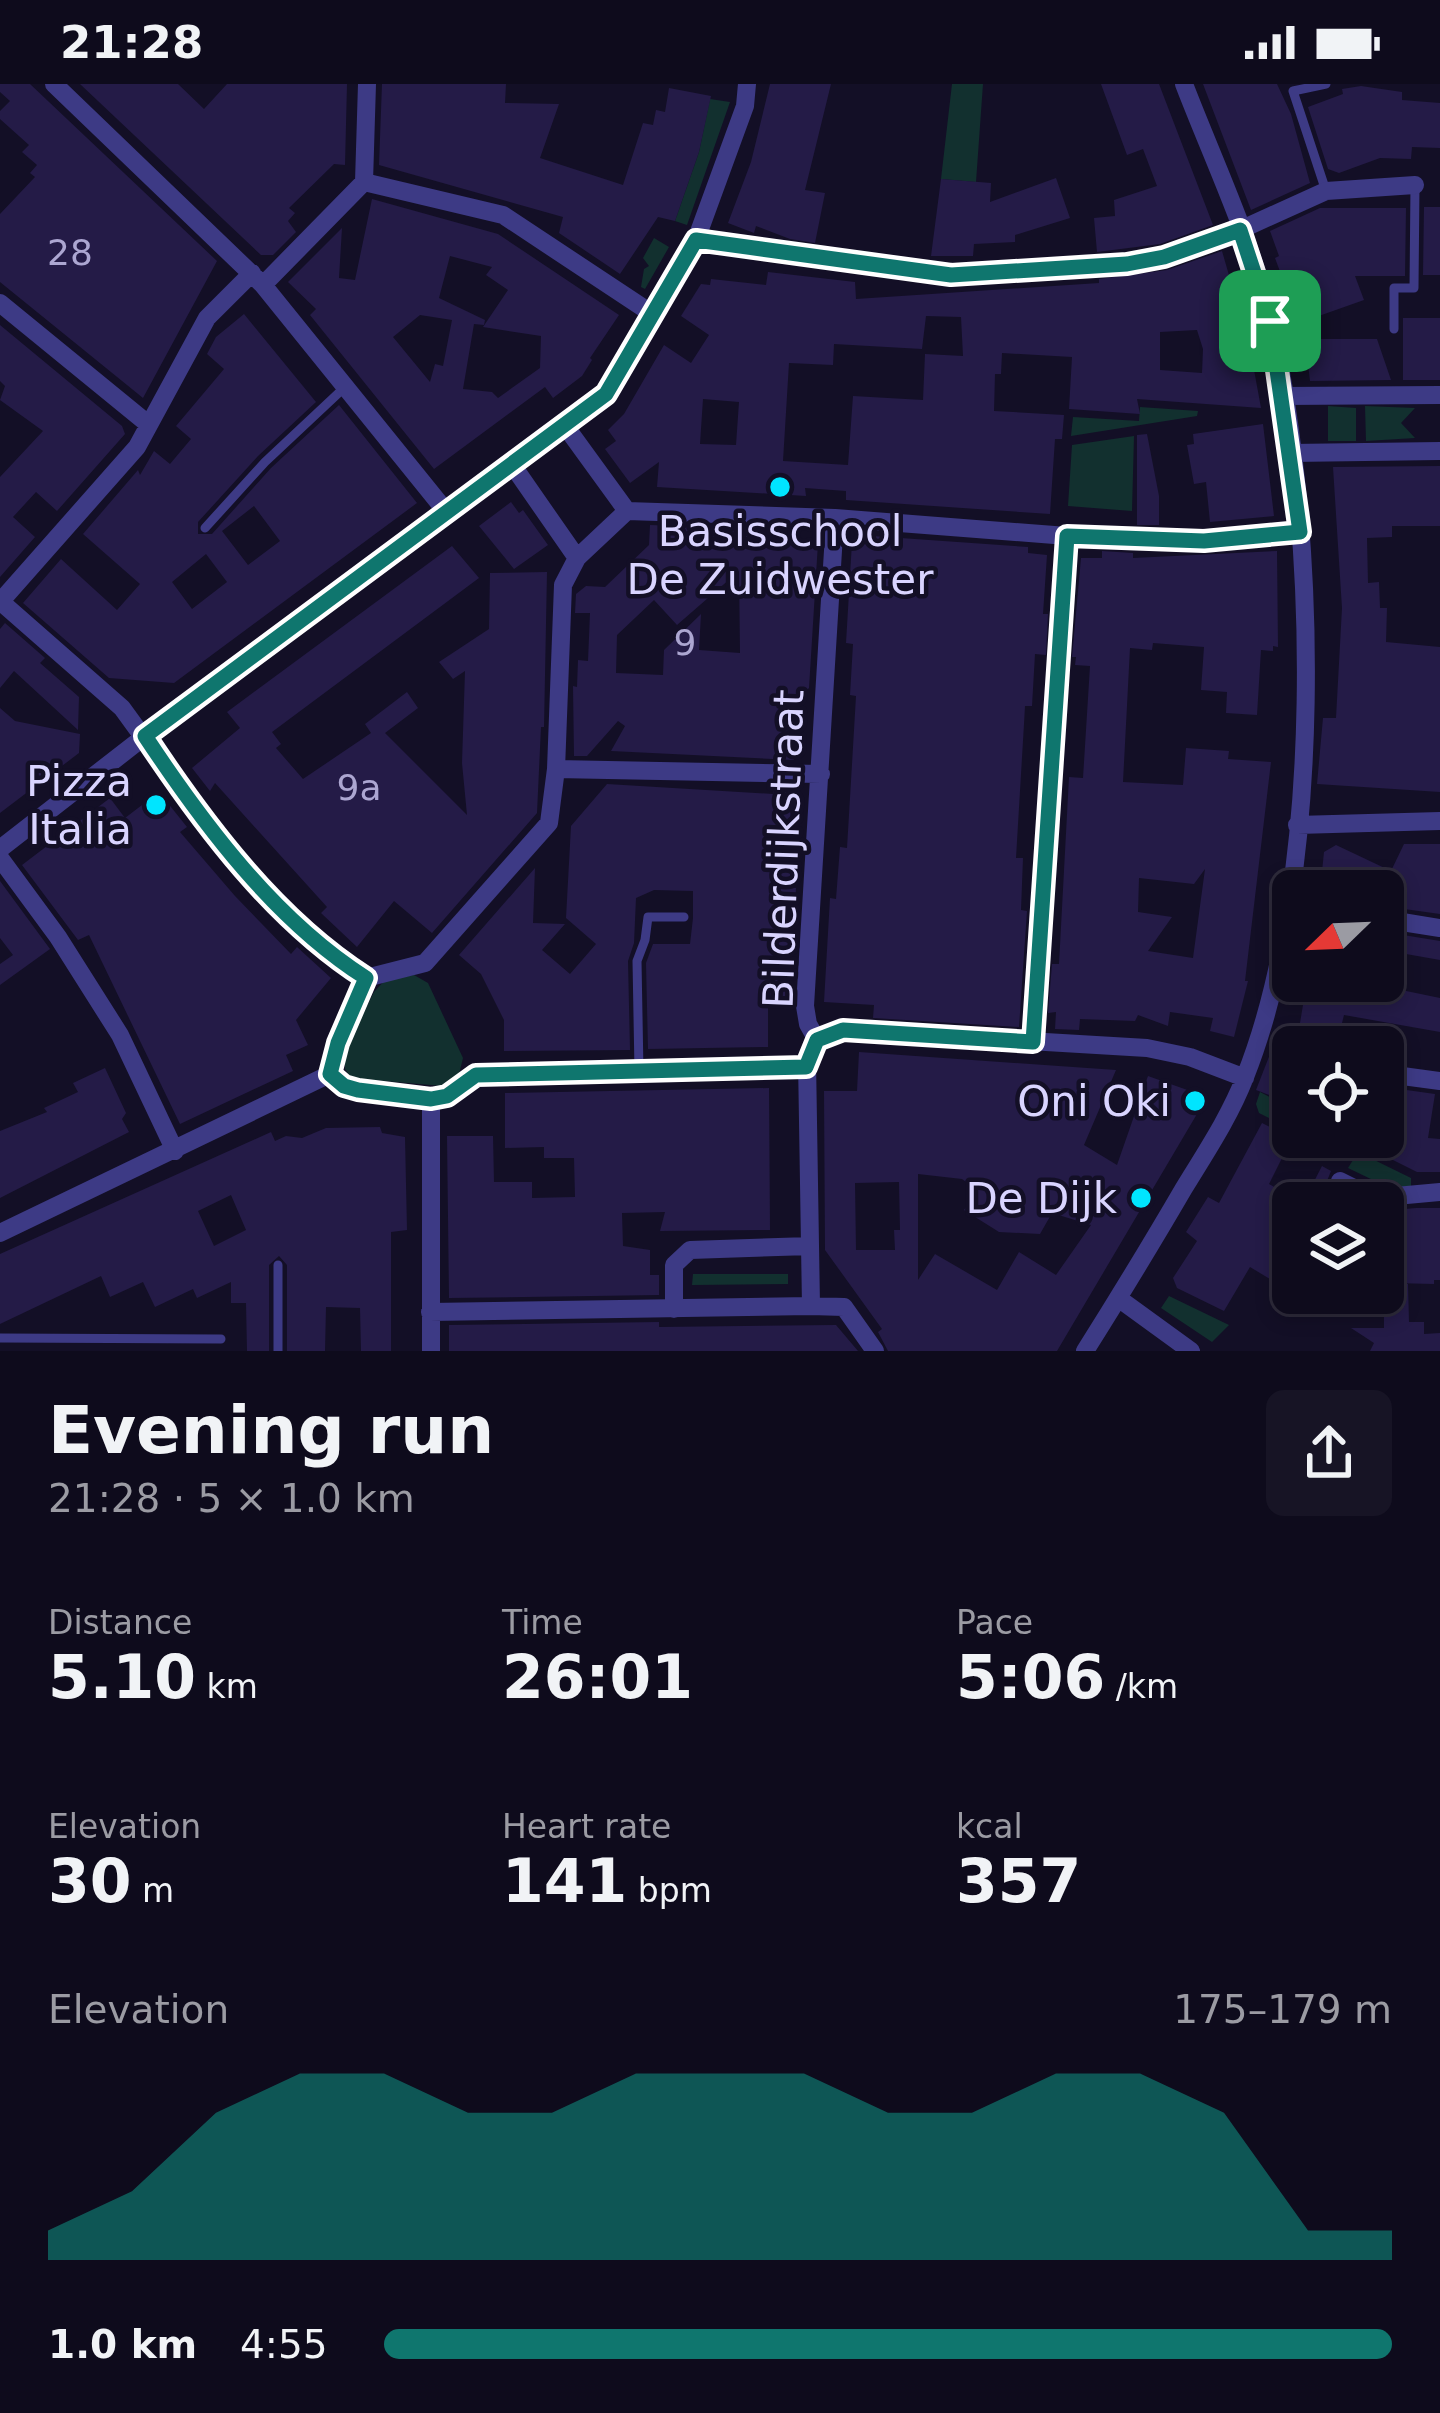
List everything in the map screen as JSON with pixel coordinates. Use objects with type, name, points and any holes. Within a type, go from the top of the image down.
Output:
[{"type":"street","points":[[54,84],[257,279],[448,514]]},
{"type":"street","points":[[367,84],[364,182],[207,318],[137,447],[0,601],[122,708],[202,818],[263,889],[339,961],[366,978],[425,963],[549,823],[556,769],[563,585],[577,558],[627,512],[835,518],[1204,541],[1300,532]]},
{"type":"street","points":[[0,849],[606,394],[696,240],[746,106],[748,84]]},
{"type":"street","points":[[1085,1351],[1245,1078],[1265,1018],[1287,917],[1297,825],[1305,692],[1300,532],[1291,453],[1270,321],[1184,84]]},
{"type":"street","points":[[364,182],[503,214],[651,314]]},
{"type":"street","points":[[696,240],[951,275],[1127,264],[1164,257],[1240,230],[1326,191],[1415,185]]},
{"type":"street","points":[[0,303],[148,424]]},
{"type":"street","points":[[1282,396],[1440,394]]},
{"type":"street","points":[[566,427],[627,512]]},
{"type":"street","points":[[1291,453],[1440,451]]},
{"type":"street","points":[[513,466],[577,558]]},
{"type":"street","name":"Bilderdijkstraat","points":[[811,1306],[806,1067],[817,1040],[808,1024],[806,1006],[835,518]]},
{"type":"street","points":[[1033,1042],[1067,536]]},
{"type":"street","points":[[556,769],[821,774]]},
{"type":"street","points":[[1297,825],[1440,821]]},
{"type":"street","points":[[0,858],[58,937],[120,1035],[175,1151]]},
{"type":"street","points":[[1404,922],[1440,928]]},
{"type":"street","points":[[0,1234],[330,1074],[366,978]]},
{"type":"street","points":[[817,1040],[843,1030],[1147,1048],[1190,1057],[1245,1078]]},
{"type":"street","points":[[330,1074],[358,1090],[431,1099],[447,1096],[476,1075],[806,1067]]},
{"type":"street","points":[[1404,1076],[1440,1082]]},
{"type":"street","points":[[431,1099],[431,1351]]},
{"type":"street","points":[[1340,1181],[1374,1198],[1440,1192]]},
{"type":"street","points":[[674,1310],[674,1265],[690,1250],[810,1246]]},
{"type":"street","points":[[1118,1298],[1191,1351]]},
{"type":"street","points":[[430,1312],[844,1307],[875,1351]]},
{"type":"lane","points":[[1326,84],[1293,91],[1326,191]]},
{"type":"lane","points":[[1394,329],[1394,288],[1414,288],[1415,185]]},
{"type":"lane","points":[[205,528],[345,387]]},
{"type":"lane","points":[[640,1071],[637,961],[647,917],[684,916]]},
{"type":"lane","points":[[278,1265],[278,1351]]},
{"type":"lane","points":[[0,1338],[221,1339]]},
{"type":"green space","points":[[952,84],[983,84],[976,182],[941,179]]},
{"type":"green space","points":[[710,99],[730,102],[687,225],[675,221],[699,152]]},
{"type":"green space","points":[[654,238],[669,247],[645,289],[641,287],[644,269],[649,266],[643,258]]},
{"type":"green space","points":[[1328,406],[1356,408],[1356,441],[1328,441]]},
{"type":"green space","points":[[1365,406],[1415,408],[1401,423],[1415,438],[1366,441]]},
{"type":"green space","points":[[1140,407],[1198,411],[1197,416],[1071,436],[1073,417],[1139,421]]},
{"type":"green space","points":[[1134,436],[1132,511],[1068,506],[1072,445]]},
{"type":"green space","points":[[414,975],[428,983],[463,1058],[459,1074],[442,1086],[351,1078],[344,1052],[374,992],[385,980]]},
{"type":"green space","points":[[1260,1092],[1272,1098],[1272,1120],[1259,1113]]},
{"type":"green space","points":[[1354,1158],[1370,1158],[1411,1178],[1411,1188],[1404,1188],[1404,1182],[1375,1181],[1348,1168]]},
{"type":"green space","points":[[693,1274],[788,1274],[788,1284],[692,1285]]},
{"type":"green space","points":[[1169,1296],[1229,1325],[1212,1342],[1161,1308]]},
{"type":"building","points":[[0,84],[30,84],[217,261],[143,398],[0,282],[0,214],[35,177],[30,173],[37,165],[22,152],[29,145],[0,119],[0,111],[10,101],[0,92]]},
{"type":"building","points":[[80,84],[178,84],[204,109],[227,84],[347,84],[345,165],[334,164],[289,208],[295,213],[288,221],[296,232],[273,255],[261,255]]},
{"type":"building","points":[[382,84],[506,84],[505,103],[559,104],[540,158],[623,185],[643,123],[653,125],[656,110],[665,112],[669,88],[711,96],[699,152],[675,221],[658,217],[620,274],[559,233],[563,217],[379,165]]},
{"type":"building","points":[[770,84],[831,84],[805,190],[825,193],[815,243],[756,226],[754,233],[728,223],[751,162]]},
{"type":"building","points":[[1101,84],[1159,84],[1213,225],[1160,244],[1097,252],[1094,218],[1115,216],[1114,200],[1157,186],[1143,149],[1127,155]]},
{"type":"building","points":[[1203,84],[1277,84],[1291,114],[1310,183],[1251,210]]},
{"type":"building","points":[[1361,86],[1402,92],[1402,100],[1440,103],[1440,148],[1412,147],[1411,159],[1380,158],[1339,173],[1328,169],[1308,107],[1343,94],[1342,89]]},
{"type":"building","points":[[1056,178],[1070,218],[1015,235],[1015,242],[974,244],[973,256],[931,256],[941,179],[991,183],[990,202]]},
{"type":"building","points":[[372,199],[498,234],[619,315],[582,376],[553,398],[545,387],[434,469],[310,315],[316,309],[288,282],[342,228],[339,278],[355,280]],"holes":[[[450,256],[492,267],[486,275],[508,290],[483,327],[541,336],[540,368],[498,398],[492,392],[463,389],[474,324],[484,325],[485,320],[439,298]],[[420,315],[452,320],[443,366],[435,364],[430,382],[393,337]]]},
{"type":"building","points":[[1424,207],[1440,207],[1440,275],[1423,275]]},
{"type":"building","points":[[1320,208],[1406,208],[1405,276],[1355,276],[1364,300],[1299,323],[1270,231]]},
{"type":"building","points":[[1222,251],[1250,348],[1261,408],[1137,399],[1140,414],[1069,409],[1072,357],[1002,353],[1001,374],[995,374],[994,411],[1064,415],[1062,439],[1055,439],[1050,514],[846,500],[846,491],[805,488],[806,496],[657,487],[659,462],[630,483],[605,449],[616,441],[608,430],[624,414],[664,345],[691,363],[709,335],[681,316],[701,284],[710,285],[711,279],[766,285],[768,272],[855,282],[856,299],[1099,283],[1099,279],[1167,270]],"holes":[[[926,316],[961,317],[963,356],[925,354],[923,400],[853,396],[848,465],[783,461],[789,363],[833,365],[834,344],[922,349]],[[1197,330],[1203,349],[1202,373],[1160,370],[1160,332]],[[703,399],[739,402],[736,445],[700,444]]]},
{"type":"building","points":[[244,314],[316,402],[198,522],[198,534],[212,534],[271,468],[339,405],[417,503],[174,683],[109,678],[23,603],[61,559],[117,610],[140,584],[83,534],[138,470],[140,475],[154,451],[170,464],[191,439],[176,426],[224,369],[207,354],[216,337]],"holes":[[[254,506],[280,541],[248,565],[222,531]],[[206,554],[227,582],[192,609],[172,582]]]},
{"type":"building","points":[[1403,318],[1440,318],[1440,380],[1403,380]]},
{"type":"building","points":[[0,325],[122,426],[125,434],[57,511],[36,492],[13,517],[35,537],[0,577],[0,477],[43,431],[0,400],[5,386],[0,381]]},
{"type":"building","points":[[1305,339],[1377,339],[1391,380],[1310,381]]},
{"type":"building","points":[[1263,424],[1274,516],[1210,522],[1206,482],[1194,484],[1187,445],[1194,444],[1193,434]]},
{"type":"building","points":[[1147,434],[1159,496],[1159,525],[1137,525],[1137,435]]},
{"type":"building","points":[[1440,466],[1440,526],[1392,526],[1392,537],[1367,538],[1368,583],[1379,582],[1380,608],[1387,608],[1386,642],[1440,647],[1440,792],[1317,784],[1323,718],[1336,718],[1342,608],[1333,467]]},
{"type":"building","points":[[511,502],[519,513],[523,510],[548,545],[514,569],[479,526]]},
{"type":"building","points":[[650,525],[776,530],[775,541],[818,543],[809,688],[798,698],[794,760],[611,751],[625,726],[618,721],[587,756],[574,756],[573,686],[577,687],[578,660],[588,661],[590,613],[575,613],[576,594],[586,586],[605,587],[649,545]],"holes":[[[739,571],[740,653],[699,650],[701,614],[664,650],[663,675],[616,673],[617,635],[654,600],[677,625]]]},
{"type":"building","points":[[872,536],[1028,547],[1028,553],[1047,555],[1046,655],[1035,654],[1032,706],[1025,706],[1016,858],[1023,858],[1021,910],[1027,911],[1019,1027],[873,1018],[874,1005],[824,1002],[830,898],[836,899],[840,847],[847,848],[856,696],[850,695],[853,644],[846,643],[852,542],[872,543]]},
{"type":"building","points":[[452,546],[479,578],[272,732],[281,744],[276,748],[303,779],[371,733],[365,724],[407,692],[418,708],[385,733],[467,815],[462,763],[465,671],[453,679],[439,662],[489,629],[490,573],[547,572],[537,813],[432,933],[394,901],[357,947],[321,913],[327,907],[215,783],[210,791],[192,768],[240,728],[227,712]]},
{"type":"building","points":[[1102,551],[1133,553],[1133,558],[1277,551],[1278,647],[1261,650],[1257,715],[1226,713],[1227,692],[1201,690],[1204,647],[1153,643],[1152,650],[1130,648],[1123,782],[1183,785],[1186,748],[1229,751],[1228,759],[1271,762],[1248,981],[1234,1037],[1210,1031],[1213,1018],[1170,1012],[1168,1026],[1138,1015],[1135,1021],[1080,1019],[1079,1030],[1055,1029],[1056,1012],[1048,1013],[1052,964],[1059,964],[1069,777],[1083,778],[1090,666],[1075,665],[1076,657],[1072,657],[1081,558],[1102,558]],"holes":[[[1205,869],[1193,958],[1148,951],[1172,917],[1138,912],[1139,878],[1194,884]]]},
{"type":"building","points":[[5,623],[79,697],[78,730],[14,671],[0,688],[0,629]]},
{"type":"building","points":[[0,708],[15,721],[80,734],[79,753],[0,813]]},
{"type":"building","points":[[607,784],[773,794],[773,787],[792,787],[788,857],[792,887],[796,888],[789,1003],[768,1003],[768,1047],[648,1049],[646,963],[653,944],[690,944],[693,918],[693,891],[654,890],[636,898],[634,943],[628,961],[630,1050],[504,1051],[504,1020],[481,974],[459,955],[535,868],[533,923],[565,924],[542,950],[570,974],[596,944],[566,918],[571,826]]},
{"type":"building","points":[[159,792],[187,827],[180,832],[235,896],[291,954],[297,947],[331,978],[296,1020],[308,1045],[286,1055],[293,1071],[180,1124],[89,935],[78,940],[22,865],[110,798],[125,818]]},
{"type":"building","points":[[1404,844],[1440,844],[1440,914],[1404,909],[1404,870],[1391,870]]},
{"type":"building","points":[[1336,845],[1389,870],[1322,870],[1324,852]]},
{"type":"building","points":[[0,881],[50,949],[0,985],[0,964],[13,955],[0,938]]},
{"type":"building","points":[[1404,935],[1440,941],[1440,960],[1404,954]]},
{"type":"building","points":[[1404,991],[1440,998],[1440,1032],[1344,1015],[1341,1026],[1300,1026],[1304,1002],[1404,1002]]},
{"type":"building","points":[[1272,1049],[1272,1096],[1256,1090]]},
{"type":"building","points":[[859,1052],[1116,1070],[1084,1145],[1117,1165],[1148,1076],[1207,1097],[1057,1351],[888,1351],[878,1332],[882,1329],[825,1250],[824,1091],[857,1091]],"holes":[[[918,1174],[962,1179],[977,1190],[964,1210],[999,1232],[1040,1234],[1052,1213],[1091,1225],[1056,1275],[1019,1252],[997,1290],[935,1254],[918,1280]],[[899,1182],[900,1230],[894,1230],[895,1250],[856,1250],[855,1183]]]},
{"type":"building","points":[[105,1068],[126,1113],[122,1119],[129,1132],[0,1198],[0,1131],[47,1112],[44,1108],[78,1092],[73,1083]]},
{"type":"building","points":[[769,1088],[770,1230],[660,1231],[665,1212],[622,1213],[623,1246],[650,1250],[650,1275],[659,1275],[659,1295],[449,1298],[447,1136],[493,1136],[494,1182],[532,1182],[532,1198],[575,1197],[574,1158],[544,1158],[544,1147],[505,1148],[505,1093]]},
{"type":"building","points":[[1404,1090],[1435,1094],[1428,1138],[1440,1139],[1440,1172],[1417,1172],[1389,1158],[1404,1158]]},
{"type":"building","points":[[1262,1123],[1272,1128],[1272,1158],[1282,1158],[1269,1184],[1272,1280],[1250,1267],[1224,1311],[1177,1288],[1173,1278],[1197,1241],[1186,1232],[1208,1197],[1219,1203]]},
{"type":"building","points":[[380,1127],[382,1133],[405,1137],[407,1230],[391,1232],[391,1351],[361,1351],[360,1308],[326,1307],[325,1351],[287,1351],[287,1265],[279,1256],[269,1265],[269,1351],[247,1351],[246,1303],[231,1303],[231,1282],[197,1298],[193,1289],[155,1307],[143,1282],[110,1297],[101,1276],[0,1324],[0,1254],[271,1132],[275,1141],[286,1136],[302,1138],[326,1128]],"holes":[[[231,1195],[246,1230],[214,1246],[198,1211]]]},
{"type":"building","points":[[1322,1166],[1331,1171],[1328,1182],[1314,1182]]},
{"type":"building","points":[[1440,1208],[1440,1280],[1434,1284],[1404,1283],[1404,1209]]},
{"type":"building","points":[[1404,1284],[1408,1284],[1409,1322],[1424,1322],[1424,1334],[1440,1333],[1440,1351],[1370,1351],[1374,1343],[1351,1328],[1384,1328],[1384,1314],[1404,1314]]},
{"type":"building","points":[[659,1322],[659,1327],[836,1325],[858,1351],[449,1351],[449,1325]]},
{"type":"place","name":"Basisschool De Zuidwester","points":[[780,487]]},
{"type":"place","name":"Pizza Italia","points":[[156,805]]},
{"type":"place","name":"Oni Oki","points":[[1195,1101]]},
{"type":"place","name":"De Dijk","points":[[1141,1198]]},
{"type":"route","points":[[1240,230],[1270,321],[1300,532],[1204,541],[1067,536],[1033,1042],[843,1030],[817,1040],[806,1067],[476,1075],[447,1096],[431,1099],[358,1090],[330,1074],[366,978],[339,961],[263,889],[202,818],[145,736],[606,394],[696,240],[951,275],[1127,264],[1164,257],[1240,230]]}]
